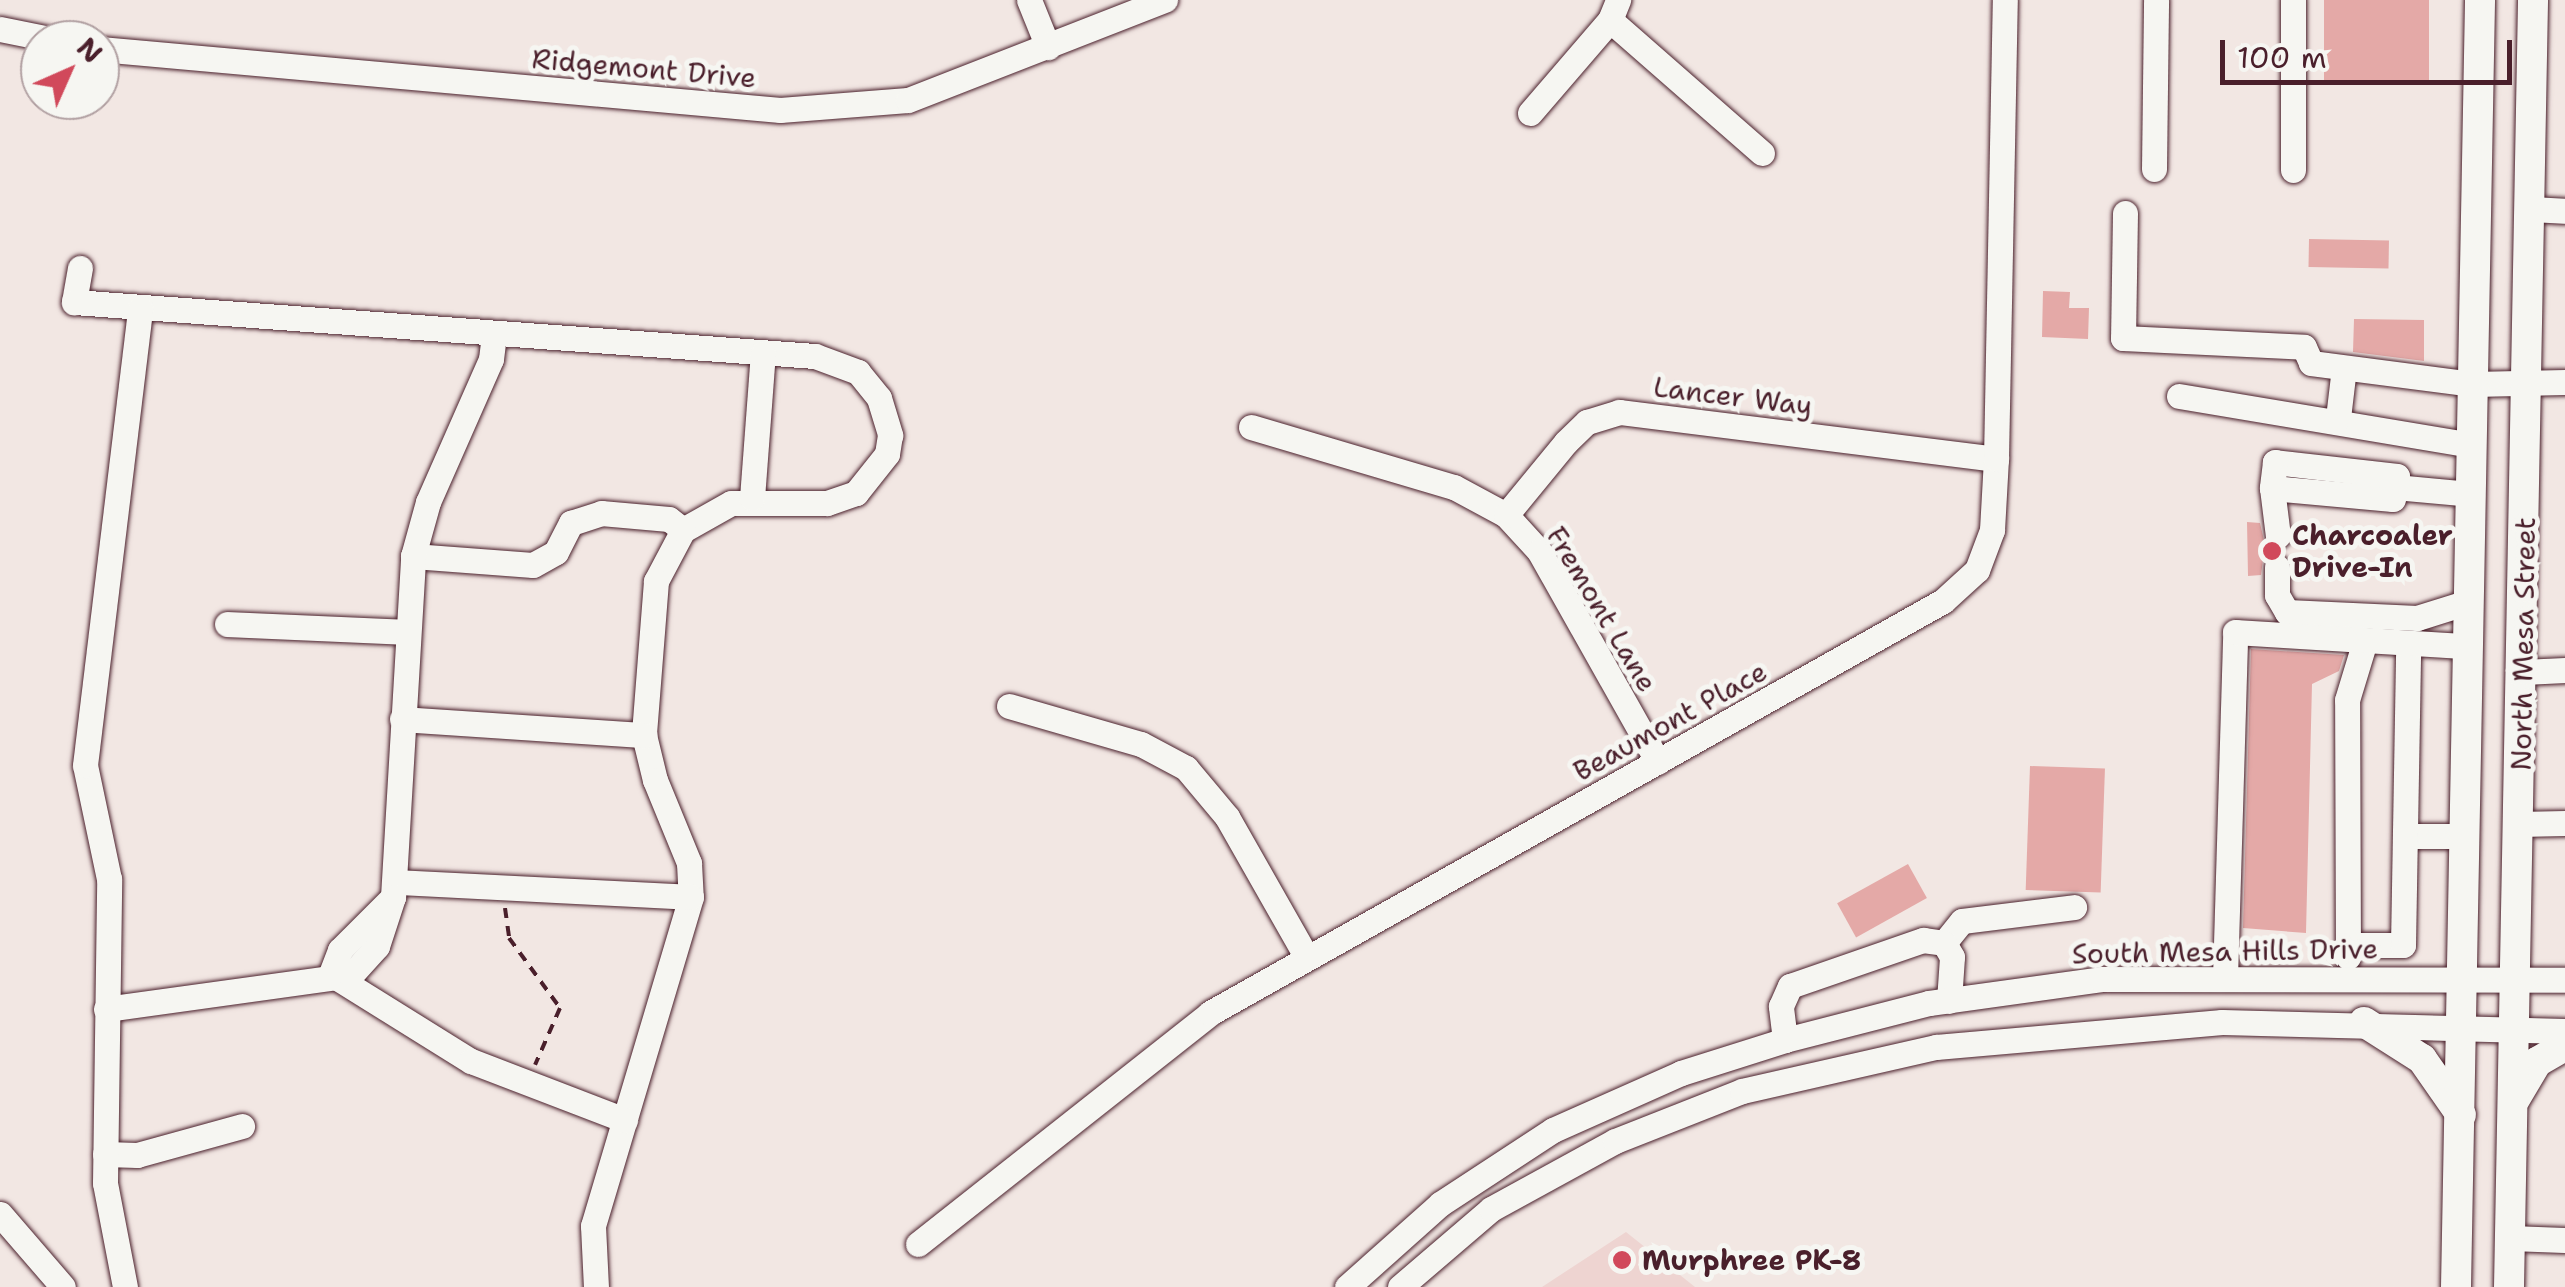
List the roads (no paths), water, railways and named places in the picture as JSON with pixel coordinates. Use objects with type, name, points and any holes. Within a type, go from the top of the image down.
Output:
[{"type":"main road","name":"North Mesa Street","points":[[2456,1287],[2480,0]]},
{"type":"main road","name":"North Mesa Street","points":[[2509,1287],[2533,0]]},
{"type":"main road","points":[[2364,1022],[2422,1058],[2461,1115]]},
{"type":"main road","points":[[2514,1101],[2537,1062],[2565,1046]]},
{"type":"street","points":[[1028,0],[1048,47]]},
{"type":"street","name":"Ridgemont Drive","points":[[120,51],[780,110],[908,100],[1164,0]]},
{"type":"street","name":"Beaumont Place","points":[[918,1244],[1210,1013],[1962,587],[1988,548],[1996,458],[2005,0]]},
{"type":"street","points":[[2154,169],[2156,0]]},
{"type":"street","points":[[2292,0],[2293,170]]},
{"type":"street","points":[[1530,114],[1614,10],[1762,152]]},
{"type":"street","points":[[2530,209],[2565,211]]},
{"type":"street","points":[[2125,213],[2123,338],[2304,347],[2311,363],[2472,384],[2565,382]]},
{"type":"street","points":[[80,268],[74,302],[815,356],[858,372],[879,398],[890,436],[880,468],[856,493],[827,503],[752,498],[683,530],[656,581],[644,735],[654,780],[689,863],[692,897],[593,1226],[596,1287]]},
{"type":"street","points":[[124,1287],[106,1198],[109,879],[85,765],[140,308]]},
{"type":"street","points":[[106,1009],[331,974],[351,975],[366,965],[390,920],[395,890],[412,556],[428,502],[491,358],[494,334]]},
{"type":"street","points":[[752,498],[763,352]]},
{"type":"street","points":[[2338,418],[2344,368]]},
{"type":"street","points":[[2179,396],[2338,418],[2471,445]]},
{"type":"street","name":"Lancer Way","points":[[1506,515],[1566,442],[1588,422],[1619,412],[1996,458]]},
{"type":"street","name":"Fremont Lane","points":[[1251,427],[1454,487],[1506,515],[1539,551],[1658,762]]},
{"type":"street","points":[[2278,536],[2272,488],[2394,499],[2396,487],[2470,494]]},
{"type":"street","points":[[412,556],[533,566],[556,552],[571,523],[600,513],[669,519],[683,530]]},
{"type":"street","points":[[2277,567],[2277,595],[2287,612],[2417,618],[2468,602]]},
{"type":"street","points":[[227,624],[408,632]]},
{"type":"street","points":[[2225,978],[2235,632],[2336,633],[2364,644],[2467,646]]},
{"type":"street","points":[[2348,977],[2347,700],[2364,644]]},
{"type":"street","points":[[2348,944],[2403,946],[2408,645]]},
{"type":"street","points":[[2522,672],[2565,670]]},
{"type":"street","points":[[1009,706],[1141,744],[1186,768],[1227,817],[1306,956]]},
{"type":"street","points":[[402,718],[644,735]]},
{"type":"street","points":[[2518,824],[2565,824]]},
{"type":"street","points":[[2405,836],[2464,836]]},
{"type":"street","points":[[395,890],[506,888],[692,897]]},
{"type":"street","points":[[1944,942],[1962,920],[2074,907]]},
{"type":"street","points":[[1785,1040],[1781,1006],[1790,986],[1923,940],[1944,942]]},
{"type":"street","points":[[1936,1046],[1939,1002],[1952,957],[1944,942]]},
{"type":"street","points":[[331,974],[420,1034],[526,1082],[624,1120]]},
{"type":"street","name":"South Mesa Hills Drive","points":[[1346,1287],[1440,1204],[1553,1130],[1681,1073],[1785,1040],[1939,1002],[2101,979],[2462,976],[2565,980]]},
{"type":"street","points":[[1400,1287],[1492,1210],[1615,1141],[1742,1091],[1936,1046],[2222,1022],[2364,1022],[2565,1032]]},
{"type":"street","points":[[106,1154],[137,1155],[242,1126]]},
{"type":"street","points":[[0,1214],[63,1287]]},
{"type":"street","points":[[2510,1238],[2565,1240]]},
{"type":"place","name":"Charcoaler Drive-In","points":[[2272,551]]},
{"type":"place","name":"Murphree PK-8","points":[[1622,1260]]}]
